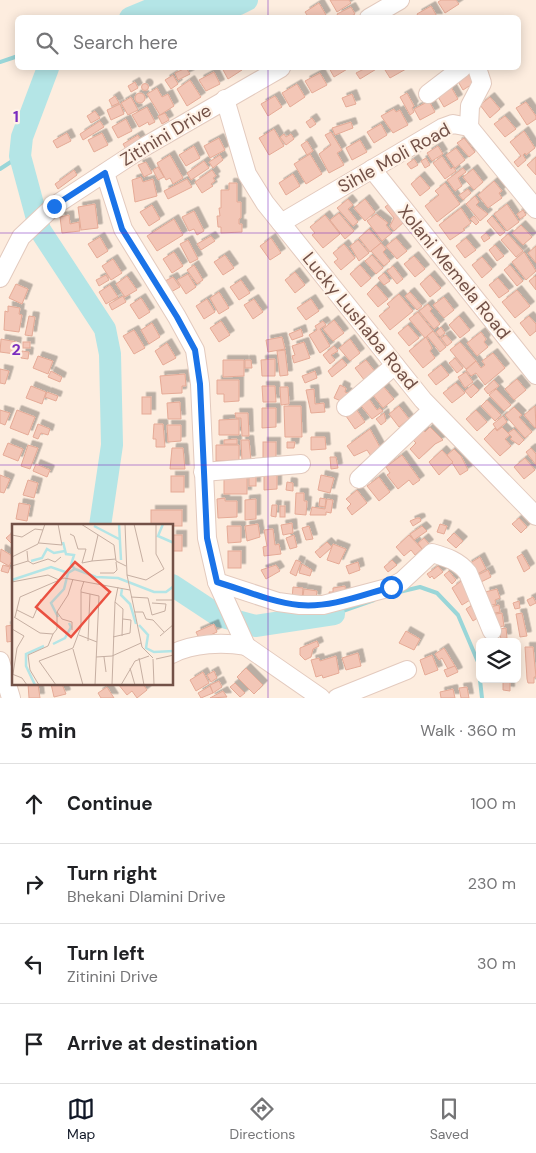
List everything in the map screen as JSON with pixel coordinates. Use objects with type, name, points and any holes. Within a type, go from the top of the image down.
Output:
[{"type":"street","points":[[374,15],[400,0]]},
{"type":"street","name":"Zitinini Drive","points":[[0,278],[21,237],[54,206],[225,99],[277,70]]},
{"type":"street","points":[[428,94],[459,70]]},
{"type":"street","points":[[469,127],[470,106],[482,83],[478,70]]},
{"type":"street","name":"Lucky Lushaba Road","points":[[225,99],[247,174],[265,203],[432,410],[536,516]]},
{"type":"street","name":"Sihle Moli Road","points":[[280,223],[442,128],[453,124],[469,127],[536,209]]},
{"type":"street","name":"Xolani Memela Road","points":[[372,169],[536,375]]},
{"type":"street","points":[[105,173],[122,229],[177,317],[195,350],[200,384],[207,538],[217,582],[244,641],[321,698]]},
{"type":"street","points":[[346,407],[395,365]]},
{"type":"street","points":[[359,479],[432,410]]},
{"type":"street","points":[[203,472],[301,464]]},
{"type":"street","points":[[217,582],[278,602],[300,606],[323,605],[391,587],[402,581],[432,553],[450,558],[463,566],[468,573],[492,631]]},
{"type":"street","points":[[174,653],[189,647],[244,641]]},
{"type":"street","points":[[0,661],[11,698]]},
{"type":"street","points":[[337,698],[407,670]]},
{"type":"building","points":[[330,0],[349,0],[351,3],[337,12]]},
{"type":"building","points":[[441,0],[456,0],[459,4],[445,13],[438,2]]},
{"type":"building","points":[[319,3],[326,15],[307,15],[305,12]]},
{"type":"building","points":[[431,6],[436,15],[418,15]]},
{"type":"building","points":[[351,7],[355,14],[338,15]]},
{"type":"building","points":[[187,70],[190,74],[178,80],[175,73]]},
{"type":"building","points":[[223,70],[242,70],[228,79]]},
{"type":"building","points":[[330,70],[346,70],[334,77]]},
{"type":"building","points":[[362,70],[375,70],[360,79],[356,73]]},
{"type":"building","points":[[385,70],[404,70],[390,78]]},
{"type":"building","points":[[469,70],[477,81],[463,90],[456,78]]},
{"type":"building","points":[[214,72],[220,84],[206,91],[199,80]]},
{"type":"building","points":[[320,73],[327,85],[312,93],[305,81]]},
{"type":"building","points":[[173,75],[178,84],[171,89],[165,80]]},
{"type":"building","points":[[190,80],[201,97],[187,106],[177,89]]},
{"type":"building","points":[[135,82],[138,88],[131,92],[128,86]]},
{"type":"building","points":[[145,83],[149,87],[145,91],[141,87]]},
{"type":"building","points":[[297,84],[305,97],[290,107],[282,93]]},
{"type":"building","points":[[451,87],[458,99],[444,107],[437,95]]},
{"type":"building","points":[[157,88],[162,97],[168,94],[174,106],[160,115],[147,94]]},
{"type":"building","points":[[138,93],[142,93],[145,98],[144,102],[138,103],[135,100],[135,96]]},
{"type":"building","points":[[407,93],[414,106],[412,108],[414,112],[410,115],[400,97]]},
{"type":"building","points":[[352,94],[356,104],[346,107],[342,98]]},
{"type":"building","points":[[115,96],[119,103],[112,106],[109,100]]},
{"type":"building","points":[[275,96],[282,107],[268,116],[261,104]]},
{"type":"building","points":[[131,97],[138,110],[128,115],[121,103]]},
{"type":"building","points":[[490,97],[500,109],[490,118],[480,105]]},
{"type":"building","points":[[429,101],[435,112],[420,120],[414,109]]},
{"type":"building","points":[[526,102],[536,116],[536,119],[527,125],[516,108]]},
{"type":"building","points":[[120,104],[124,114],[111,120],[107,110]]},
{"type":"building","points":[[147,107],[155,122],[149,125],[148,122],[139,127],[132,115]]},
{"type":"building","points":[[394,109],[396,112],[400,110],[408,125],[393,133],[381,116]]},
{"type":"building","points":[[95,111],[100,118],[91,123],[87,116]]},
{"type":"building","points":[[165,113],[169,120],[162,124],[158,116]]},
{"type":"building","points":[[505,116],[516,129],[505,137],[494,124]]},
{"type":"building","points":[[312,118],[316,124],[310,128],[306,122]]},
{"type":"building","points":[[126,119],[132,131],[118,138],[112,127]]},
{"type":"building","points":[[100,121],[104,127],[83,140],[80,134]]},
{"type":"building","points":[[351,122],[353,128],[335,135],[332,128]]},
{"type":"building","points":[[381,124],[387,135],[374,143],[367,132]]},
{"type":"building","points":[[274,129],[284,146],[269,155],[259,138]]},
{"type":"building","points":[[524,131],[535,148],[526,155],[525,153],[523,155],[526,160],[518,167],[514,162],[521,156],[510,142]]},
{"type":"building","points":[[331,132],[342,150],[337,153],[344,165],[329,173],[319,154],[331,145],[325,135]]},
{"type":"building","points":[[67,133],[71,141],[57,148],[53,141]]},
{"type":"building","points":[[102,133],[108,145],[94,152],[88,140]]},
{"type":"building","points":[[284,134],[286,137],[291,134],[294,139],[286,145],[280,137]]},
{"type":"building","points":[[138,135],[142,142],[127,151],[123,144]]},
{"type":"building","points":[[219,138],[225,150],[210,158],[204,146]]},
{"type":"building","points":[[464,138],[475,152],[469,157],[457,143]]},
{"type":"building","points":[[360,140],[367,152],[352,160],[346,148]]},
{"type":"building","points":[[307,141],[313,151],[307,155],[301,145]]},
{"type":"building","points":[[194,146],[200,158],[186,166],[179,155]]},
{"type":"building","points":[[438,146],[443,154],[432,161],[427,153]]},
{"type":"building","points":[[456,148],[465,160],[455,168],[446,155]]},
{"type":"building","points":[[310,154],[322,174],[306,184],[294,164]]},
{"type":"building","points":[[170,155],[183,178],[173,184],[170,178],[166,180],[157,163]]},
{"type":"building","points":[[220,155],[223,160],[213,168],[209,162]]},
{"type":"building","points":[[442,156],[451,169],[453,167],[456,171],[445,179],[433,163]]},
{"type":"building","points":[[536,157],[536,175],[527,165]]},
{"type":"building","points":[[426,158],[430,165],[425,168],[421,161]]},
{"type":"building","points":[[414,159],[418,165],[411,169],[407,164]]},
{"type":"building","points":[[204,161],[209,168],[191,180],[187,173]]},
{"type":"building","points":[[146,162],[152,173],[144,177],[138,165]]},
{"type":"building","points":[[158,167],[164,177],[158,180],[153,170]]},
{"type":"building","points":[[463,168],[466,172],[458,178],[462,186],[455,191],[447,180]]},
{"type":"building","points":[[473,169],[483,182],[474,190],[463,177]]},
{"type":"building","points":[[74,170],[77,175],[58,189],[55,184]]},
{"type":"building","points":[[212,170],[216,176],[213,178],[215,181],[211,184],[213,186],[202,193],[195,182]]},
{"type":"building","points":[[293,174],[300,186],[286,195],[279,183]]},
{"type":"building","points":[[420,176],[430,188],[420,196],[411,184]]},
{"type":"building","points":[[141,177],[143,182],[153,179],[157,196],[135,202],[132,180]]},
{"type":"building","points":[[187,179],[192,187],[168,199],[164,191]]},
{"type":"building","points":[[494,181],[502,191],[499,193],[502,198],[488,208],[478,195]]},
{"type":"building","points":[[229,183],[237,183],[237,202],[241,202],[239,224],[242,224],[242,232],[221,233],[221,227],[218,227],[217,216],[220,216],[221,190],[229,190]]},
{"type":"building","points":[[445,183],[460,204],[437,222],[425,206],[439,195],[435,191]]},
{"type":"building","points":[[468,189],[471,193],[463,200],[459,195]]},
{"type":"building","points":[[475,196],[479,202],[476,205],[488,214],[480,221],[466,204]]},
{"type":"building","points":[[348,199],[353,205],[348,209],[358,222],[353,226],[337,208]]},
{"type":"building","points":[[365,199],[375,212],[365,221],[354,208]]},
{"type":"building","points":[[390,203],[405,221],[394,231],[390,226],[394,218],[385,207]]},
{"type":"building","points":[[95,204],[98,228],[81,230],[78,207]]},
{"type":"building","points":[[507,204],[519,222],[507,231],[494,214]]},
{"type":"building","points":[[152,205],[160,219],[149,226],[140,212]]},
{"type":"building","points":[[461,208],[471,223],[463,229],[465,230],[450,240],[439,225]]},
{"type":"building","points":[[523,210],[526,215],[520,219],[517,214]]},
{"type":"building","points":[[194,211],[204,231],[197,235],[194,229],[189,231],[182,217]]},
{"type":"building","points":[[339,213],[354,231],[345,239],[330,220]]},
{"type":"building","points":[[376,214],[388,223],[386,225],[392,233],[382,241],[367,221]]},
{"type":"building","points":[[69,215],[70,224],[79,222],[80,231],[62,233],[60,217]]},
{"type":"building","points":[[325,215],[340,234],[323,248],[312,235],[315,233],[310,227]]},
{"type":"building","points":[[474,216],[479,222],[476,225],[470,219]]},
{"type":"building","points":[[492,216],[505,232],[500,236],[487,221]]},
{"type":"building","points":[[174,219],[183,235],[157,251],[147,236]]},
{"type":"building","points":[[521,225],[532,237],[523,245],[512,233]]},
{"type":"building","points":[[369,229],[381,243],[370,252],[359,238]]},
{"type":"building","points":[[486,233],[490,238],[484,242],[481,237]]},
{"type":"building","points":[[508,234],[523,251],[516,257],[501,240]]},
{"type":"building","points":[[211,236],[215,241],[201,250],[197,244]]},
{"type":"building","points":[[100,237],[108,251],[97,258],[88,244]]},
{"type":"building","points":[[271,238],[281,253],[270,260],[260,246]]},
{"type":"building","points":[[396,238],[407,251],[397,259],[386,246]]},
{"type":"building","points":[[466,238],[476,250],[465,258],[456,246]]},
{"type":"building","points":[[188,240],[198,259],[190,263],[180,244]]},
{"type":"building","points":[[358,240],[369,253],[359,261],[350,246]]},
{"type":"building","points":[[381,243],[386,249],[383,252],[390,261],[384,266],[371,251]]},
{"type":"building","points":[[344,244],[355,258],[341,270],[334,262],[338,259],[333,253]]},
{"type":"building","points":[[495,245],[504,256],[497,261],[489,250]]},
{"type":"building","points":[[536,246],[536,263],[528,253]]},
{"type":"building","points":[[174,252],[183,266],[172,273],[163,259]]},
{"type":"building","points":[[524,252],[536,271],[526,280],[512,262]]},
{"type":"building","points":[[225,255],[234,268],[223,275],[214,262]]},
{"type":"building","points":[[372,255],[383,268],[376,274],[365,261]]},
{"type":"building","points":[[414,256],[425,269],[415,277],[404,264]]},
{"type":"building","points":[[482,257],[492,269],[482,278],[472,265]]},
{"type":"building","points":[[113,259],[122,273],[111,280],[102,266]]},
{"type":"building","points":[[194,265],[203,280],[197,284],[187,270]]},
{"type":"building","points":[[360,265],[371,278],[361,287],[350,274]]},
{"type":"building","points":[[510,265],[523,281],[517,286],[504,270]]},
{"type":"building","points":[[393,266],[403,279],[397,284],[387,271]]},
{"type":"building","points":[[295,272],[305,285],[295,293],[285,280]]},
{"type":"building","points":[[384,273],[390,281],[384,285],[378,278]]},
{"type":"building","points":[[188,274],[196,287],[186,294],[177,280]]},
{"type":"building","points":[[106,275],[109,280],[99,286],[96,280]]},
{"type":"building","points":[[430,275],[441,288],[430,297],[420,284]]},
{"type":"building","points":[[127,276],[137,290],[125,297],[116,284]]},
{"type":"building","points":[[173,277],[180,287],[171,292],[165,281]]},
{"type":"building","points":[[536,277],[536,290],[529,281]]},
{"type":"building","points":[[498,278],[509,291],[499,298],[489,285]]},
{"type":"building","points":[[241,280],[250,293],[239,300],[230,287]]},
{"type":"building","points":[[16,284],[28,289],[22,304],[9,298]]},
{"type":"building","points":[[110,285],[118,297],[106,304],[99,292]]},
{"type":"building","points":[[376,285],[388,299],[378,307],[367,294]]},
{"type":"building","points":[[517,290],[530,306],[515,318],[502,302]]},
{"type":"building","points":[[219,292],[229,308],[219,314],[210,298]]},
{"type":"building","points":[[410,292],[422,306],[417,310],[405,296]]},
{"type":"building","points":[[399,294],[413,311],[390,330],[379,316],[390,307],[387,304]]},
{"type":"building","points":[[123,296],[126,302],[112,310],[109,304]]},
{"type":"building","points":[[444,297],[454,310],[444,318],[433,305]]},
{"type":"building","points":[[141,298],[150,312],[139,319],[130,305]]},
{"type":"building","points":[[207,299],[215,312],[204,319],[196,306]]},
{"type":"building","points":[[254,299],[263,312],[253,319],[244,305]]},
{"type":"building","points":[[311,299],[319,311],[306,320],[297,308]]},
{"type":"building","points":[[428,304],[432,309],[430,311],[440,324],[434,329],[419,311]]},
{"type":"building","points":[[8,306],[20,308],[19,314],[22,315],[19,332],[4,330],[5,311],[8,312]]},
{"type":"building","points":[[418,312],[433,331],[425,338],[409,319]]},
{"type":"building","points":[[29,316],[35,317],[32,336],[25,335]]},
{"type":"building","points":[[459,316],[470,330],[460,338],[449,325]]},
{"type":"building","points":[[529,316],[536,324],[536,331],[530,336],[520,323]]},
{"type":"building","points":[[334,320],[344,333],[333,341],[323,329]]},
{"type":"building","points":[[221,321],[230,335],[219,342],[210,328]]},
{"type":"building","points":[[323,321],[326,325],[320,329],[330,346],[320,353],[309,335],[317,330],[315,326]]},
{"type":"building","points":[[152,323],[160,337],[149,344],[141,330]]},
{"type":"building","points":[[408,325],[419,338],[409,346],[398,333]]},
{"type":"building","points":[[441,327],[445,333],[440,337],[436,332]]},
{"type":"building","points":[[301,329],[303,336],[292,340],[289,334]]},
{"type":"building","points":[[134,330],[145,348],[134,354],[123,336]]},
{"type":"building","points":[[433,331],[446,347],[440,352],[427,336]]},
{"type":"building","points":[[481,332],[486,339],[484,342],[488,347],[477,356],[467,343]]},
{"type":"building","points":[[446,335],[452,342],[447,346],[441,338]]},
{"type":"building","points":[[282,337],[285,349],[268,352],[266,340]]},
{"type":"building","points":[[426,337],[432,348],[430,351],[435,358],[423,368],[409,351]]},
{"type":"building","points":[[1,339],[17,342],[15,354],[0,352]]},
{"type":"building","points":[[350,339],[360,353],[350,361],[339,348]]},
{"type":"building","points":[[23,342],[30,342],[30,348],[23,348]]},
{"type":"building","points":[[304,342],[310,358],[294,363],[292,356],[295,355],[292,346]]},
{"type":"building","points":[[460,342],[476,361],[466,369],[450,350]]},
{"type":"building","points":[[167,343],[176,358],[163,365],[155,351]]},
{"type":"building","points":[[334,346],[338,351],[331,355],[335,360],[330,364],[323,355]]},
{"type":"building","points":[[285,350],[288,375],[280,376],[277,351]]},
{"type":"building","points":[[22,351],[29,352],[28,359],[21,358]]},
{"type":"building","points":[[493,353],[505,368],[485,385],[476,373],[471,376],[466,370],[476,361],[481,368],[485,365],[482,361]]},
{"type":"building","points":[[38,356],[53,361],[48,374],[33,368]]},
{"type":"building","points":[[455,358],[463,368],[457,373],[449,363]]},
{"type":"building","points":[[275,359],[275,376],[262,376],[261,360]]},
{"type":"building","points":[[342,359],[347,365],[332,377],[328,371]]},
{"type":"building","points":[[223,360],[244,360],[244,376],[223,377]]},
{"type":"building","points":[[245,360],[251,360],[252,368],[245,368]]},
{"type":"building","points":[[366,360],[376,373],[365,381],[355,368]]},
{"type":"building","points":[[441,365],[449,375],[436,385],[428,375]]},
{"type":"building","points":[[0,369],[9,371],[5,384],[0,383]]},
{"type":"building","points":[[51,371],[62,377],[60,382],[48,377]]},
{"type":"building","points":[[315,371],[317,378],[305,383],[302,376]]},
{"type":"building","points":[[466,372],[473,382],[465,388],[458,377]]},
{"type":"building","points":[[185,374],[186,386],[182,386],[182,393],[162,394],[160,376]]},
{"type":"building","points":[[517,379],[526,390],[514,400],[505,389]]},
{"type":"building","points":[[217,380],[239,380],[239,401],[224,402],[224,394],[217,394]]},
{"type":"building","points":[[494,380],[499,386],[488,394],[484,389]]},
{"type":"building","points":[[456,383],[465,393],[452,403],[443,393]]},
{"type":"building","points":[[473,384],[479,390],[471,398],[465,391]]},
{"type":"building","points":[[340,385],[346,388],[345,392],[348,393],[343,402],[334,398]]},
{"type":"building","points":[[31,386],[46,392],[42,404],[26,398]]},
{"type":"building","points":[[262,386],[275,386],[276,402],[263,402]]},
{"type":"building","points":[[383,386],[394,399],[383,408],[373,395]]},
{"type":"building","points":[[280,387],[288,387],[289,404],[281,405]]},
{"type":"building","points":[[314,389],[315,404],[324,403],[325,412],[311,413],[306,390]]},
{"type":"building","points":[[496,389],[511,405],[504,411],[489,395]]},
{"type":"building","points":[[47,392],[58,396],[56,401],[45,397]]},
{"type":"building","points":[[367,396],[377,410],[380,408],[383,411],[372,419],[358,402]]},
{"type":"building","points":[[142,397],[151,397],[151,414],[142,414]]},
{"type":"building","points":[[487,400],[501,415],[495,421],[481,406]]},
{"type":"building","points":[[180,402],[181,419],[168,419],[167,403]]},
{"type":"building","points":[[284,406],[301,406],[302,437],[285,437]]},
{"type":"building","points":[[399,406],[409,419],[399,427],[389,414]]},
{"type":"building","points":[[535,406],[536,427],[535,428],[524,415]]},
{"type":"building","points":[[514,407],[522,415],[519,417],[532,432],[525,438],[505,415]]},
{"type":"building","points":[[262,408],[276,408],[276,427],[262,428]]},
{"type":"building","points":[[356,409],[365,422],[355,429],[346,416]]},
{"type":"building","points":[[0,410],[10,413],[5,425],[0,423]]},
{"type":"building","points":[[17,410],[35,417],[28,435],[10,428]]},
{"type":"building","points":[[476,410],[487,422],[477,431],[466,419]]},
{"type":"building","points":[[235,413],[248,413],[249,436],[242,436],[241,418],[236,418]]},
{"type":"building","points":[[384,413],[386,421],[381,425],[376,419]]},
{"type":"building","points":[[503,416],[507,422],[497,430],[493,424]]},
{"type":"building","points":[[239,419],[239,435],[219,435],[219,420]]},
{"type":"building","points":[[38,424],[50,429],[48,435],[41,433],[38,439],[33,437]]},
{"type":"building","points":[[154,424],[163,424],[165,447],[156,447],[156,439],[153,439]]},
{"type":"building","points":[[167,425],[181,425],[181,441],[168,442]]},
{"type":"building","points":[[430,427],[443,440],[435,444],[419,459],[410,449],[416,443],[412,439],[422,429],[425,432]]},
{"type":"building","points":[[502,427],[510,435],[505,439],[511,446],[500,456],[484,439],[495,428],[497,431]]},
{"type":"building","points":[[370,429],[381,449],[371,456],[367,450],[354,456],[347,446]]},
{"type":"building","points":[[514,429],[524,440],[519,445],[510,439],[512,437],[508,433]]},
{"type":"building","points":[[311,437],[325,437],[326,449],[311,450]]},
{"type":"building","points":[[237,439],[237,444],[224,444],[224,440]]},
{"type":"building","points":[[241,440],[249,440],[251,460],[242,461]]},
{"type":"building","points":[[263,442],[276,442],[276,459],[263,459]]},
{"type":"building","points":[[287,442],[295,442],[294,448],[287,448]]},
{"type":"building","points":[[8,443],[23,449],[18,461],[3,455]]},
{"type":"building","points":[[28,445],[38,448],[30,469],[21,466]]},
{"type":"building","points":[[216,445],[239,445],[239,460],[216,461]]},
{"type":"building","points":[[172,448],[183,448],[185,469],[170,469]]},
{"type":"building","points":[[531,448],[536,454],[536,465],[526,452]]},
{"type":"building","points":[[454,449],[461,456],[468,470],[460,475],[447,455]]},
{"type":"building","points":[[442,450],[453,462],[439,475],[429,462]]},
{"type":"building","points":[[402,455],[420,480],[413,485],[409,480],[398,489],[387,475],[390,473],[386,467]]},
{"type":"building","points":[[330,457],[336,457],[338,468],[331,469]]},
{"type":"building","points":[[525,458],[535,470],[524,479],[514,467]]},
{"type":"building","points":[[36,464],[50,470],[47,477],[33,471]]},
{"type":"building","points":[[264,473],[277,473],[277,489],[264,490]]},
{"type":"building","points":[[249,474],[256,474],[256,486],[249,486]]},
{"type":"building","points":[[0,475],[10,479],[4,493],[0,492]]},
{"type":"building","points":[[321,475],[334,478],[330,493],[318,490]]},
{"type":"building","points":[[171,476],[184,476],[184,492],[171,492]]},
{"type":"building","points":[[224,476],[247,476],[247,494],[224,494]]},
{"type":"building","points":[[379,477],[390,492],[379,501],[367,486]]},
{"type":"building","points":[[28,480],[38,483],[34,498],[23,495]]},
{"type":"building","points":[[287,482],[293,483],[293,491],[286,490]]},
{"type":"building","points":[[357,490],[367,503],[352,515],[347,508],[351,504],[346,499]]},
{"type":"building","points":[[296,493],[304,493],[304,501],[307,501],[306,515],[295,514]]},
{"type":"building","points":[[225,498],[225,501],[237,501],[237,517],[218,518],[217,499]]},
{"type":"building","points":[[320,498],[326,499],[325,507],[319,506]]},
{"type":"building","points":[[256,499],[256,519],[245,520],[245,500]]},
{"type":"building","points":[[327,499],[333,500],[331,513],[326,512],[326,515],[310,515],[312,507],[325,509]]},
{"type":"building","points":[[19,503],[30,505],[27,521],[16,519]]},
{"type":"building","points":[[272,505],[277,505],[276,517],[271,516]]},
{"type":"building","points":[[280,506],[285,506],[285,517],[280,517]]},
{"type":"building","points":[[151,510],[182,510],[182,526],[151,524]]},
{"type":"building","points":[[420,518],[421,521],[413,526],[410,521]]},
{"type":"building","points":[[519,518],[527,527],[521,533],[512,524]]},
{"type":"building","points":[[292,523],[293,533],[283,535],[281,525]]},
{"type":"building","points":[[258,524],[260,537],[247,541],[245,526]]},
{"type":"building","points":[[440,524],[447,526],[444,534],[437,532]]},
{"type":"building","points":[[227,526],[241,526],[241,542],[228,543]]},
{"type":"building","points":[[309,526],[313,539],[306,540],[302,528]]},
{"type":"building","points":[[422,526],[427,531],[414,540],[410,534]]},
{"type":"building","points":[[273,529],[275,545],[279,544],[281,554],[264,556],[263,547],[267,546],[264,530]]},
{"type":"building","points":[[12,533],[12,544],[6,538]]},
{"type":"building","points":[[454,533],[463,541],[456,548],[447,540]]},
{"type":"building","points":[[174,535],[182,535],[182,551],[174,551]]},
{"type":"building","points":[[294,535],[297,547],[290,549],[286,538]]},
{"type":"building","points":[[409,535],[422,549],[415,555],[411,550],[404,556],[396,547]]},
{"type":"building","points":[[424,538],[429,544],[422,549],[418,543]]},
{"type":"building","points":[[327,542],[332,547],[320,558],[315,552]]},
{"type":"building","points":[[333,544],[346,549],[339,564],[327,560]]},
{"type":"building","points":[[1,549],[12,556],[9,566],[0,561]]},
{"type":"building","points":[[228,551],[241,551],[241,568],[228,568]]},
{"type":"building","points":[[522,554],[530,568],[524,572],[517,557]]},
{"type":"building","points":[[480,557],[486,569],[474,576],[467,565]]},
{"type":"building","points":[[296,560],[301,562],[296,576],[290,573]]},
{"type":"building","points":[[392,560],[397,565],[388,572],[384,567]]},
{"type":"building","points":[[358,562],[360,570],[349,574],[346,566]]},
{"type":"building","points":[[302,564],[312,570],[310,576],[299,573]]},
{"type":"building","points":[[3,565],[10,567],[8,573],[1,571]]},
{"type":"building","points":[[276,565],[280,571],[266,579],[261,570]]},
{"type":"building","points":[[438,566],[443,572],[434,579],[432,576],[430,578],[427,574]]},
{"type":"building","points":[[488,570],[491,577],[477,584],[474,577]]},
{"type":"building","points":[[449,571],[456,580],[452,584],[444,575]]},
{"type":"building","points":[[464,579],[475,597],[462,605],[452,588]]},
{"type":"building","points":[[345,586],[346,594],[330,596],[329,592],[333,592],[333,588]]},
{"type":"building","points":[[293,587],[303,588],[302,600],[292,599]]},
{"type":"building","points":[[304,589],[317,591],[316,599],[303,596]]},
{"type":"building","points":[[497,589],[500,598],[495,600],[496,604],[488,606],[485,592]]},
{"type":"building","points":[[533,597],[536,603],[530,606],[527,600]]},
{"type":"building","points":[[519,601],[520,608],[515,609],[513,603]]},
{"type":"building","points":[[475,603],[482,615],[473,621],[466,609]]},
{"type":"building","points":[[499,605],[500,612],[490,614],[489,607]]},
{"type":"building","points":[[502,613],[504,626],[492,628],[490,615]]},
{"type":"building","points":[[522,613],[527,636],[520,637],[516,614]]},
{"type":"building","points":[[214,624],[217,632],[200,640],[196,632]]},
{"type":"building","points":[[12,625],[12,641],[7,642],[6,626]]},
{"type":"building","points":[[506,628],[507,638],[501,638],[499,629]]},
{"type":"building","points":[[406,631],[420,639],[414,650],[399,643]]},
{"type":"building","points":[[317,641],[319,646],[313,649],[311,657],[305,660],[300,655],[300,648]]},
{"type":"building","points":[[525,647],[533,647],[536,677],[534,677],[534,683],[528,683],[527,679]]},
{"type":"building","points":[[444,648],[455,666],[448,669],[442,658],[439,660],[435,654]]},
{"type":"building","points":[[358,653],[361,666],[346,670],[342,658]]},
{"type":"building","points":[[432,655],[438,670],[425,675],[420,660]]},
{"type":"building","points":[[336,656],[339,673],[323,678],[322,675],[316,677],[311,660],[319,658],[320,661]]},
{"type":"building","points":[[455,666],[458,672],[447,677],[444,670]]},
{"type":"building","points":[[246,668],[263,685],[254,694],[237,677]]},
{"type":"building","points":[[214,671],[217,678],[211,682],[207,675]]},
{"type":"building","points":[[203,672],[209,683],[196,691],[190,680]]},
{"type":"building","points":[[219,681],[222,687],[213,693],[210,685]]},
{"type":"building","points":[[235,683],[245,693],[240,697],[230,687]]},
{"type":"building","points":[[503,683],[510,683],[510,691],[503,690]]},
{"type":"building","points":[[28,686],[38,686],[40,698],[29,698]]},
{"type":"building","points":[[51,686],[63,686],[66,694],[54,697]]},
{"type":"building","points":[[120,686],[144,686],[147,690],[137,698],[132,691],[127,695]]},
{"type":"building","points":[[210,686],[213,693],[201,698],[198,693]]},
{"type":"building","points":[[107,687],[114,698],[101,698],[98,693]]},
{"type":"building","points":[[467,687],[469,698],[461,698],[459,688]]},
{"type":"building","points":[[453,689],[455,698],[441,698],[440,692]]},
{"type":"building","points":[[223,691],[227,697],[210,698]]},
{"type":"waterway","points":[[137,15],[149,10],[199,10],[239,4],[247,0]]},
{"type":"waterway","points":[[0,62],[15,57]]},
{"type":"waterway","points":[[47,70],[22,137],[20,156],[40,230],[105,329],[110,354],[112,445],[100,524]]},
{"type":"waterway","points":[[0,169],[20,156]]},
{"type":"waterway","points":[[174,586],[219,616],[255,626],[334,614]]},
{"type":"waterway","points":[[399,592],[420,587],[437,593],[458,615],[478,662],[482,698]]},
{"type":"waterway","points":[[334,614],[374,600]]},
{"type":"route","points":[[54,206],[105,173],[122,229],[177,317],[195,350],[200,384],[207,538],[217,582],[278,602],[300,606],[323,605],[391,587]]}]
